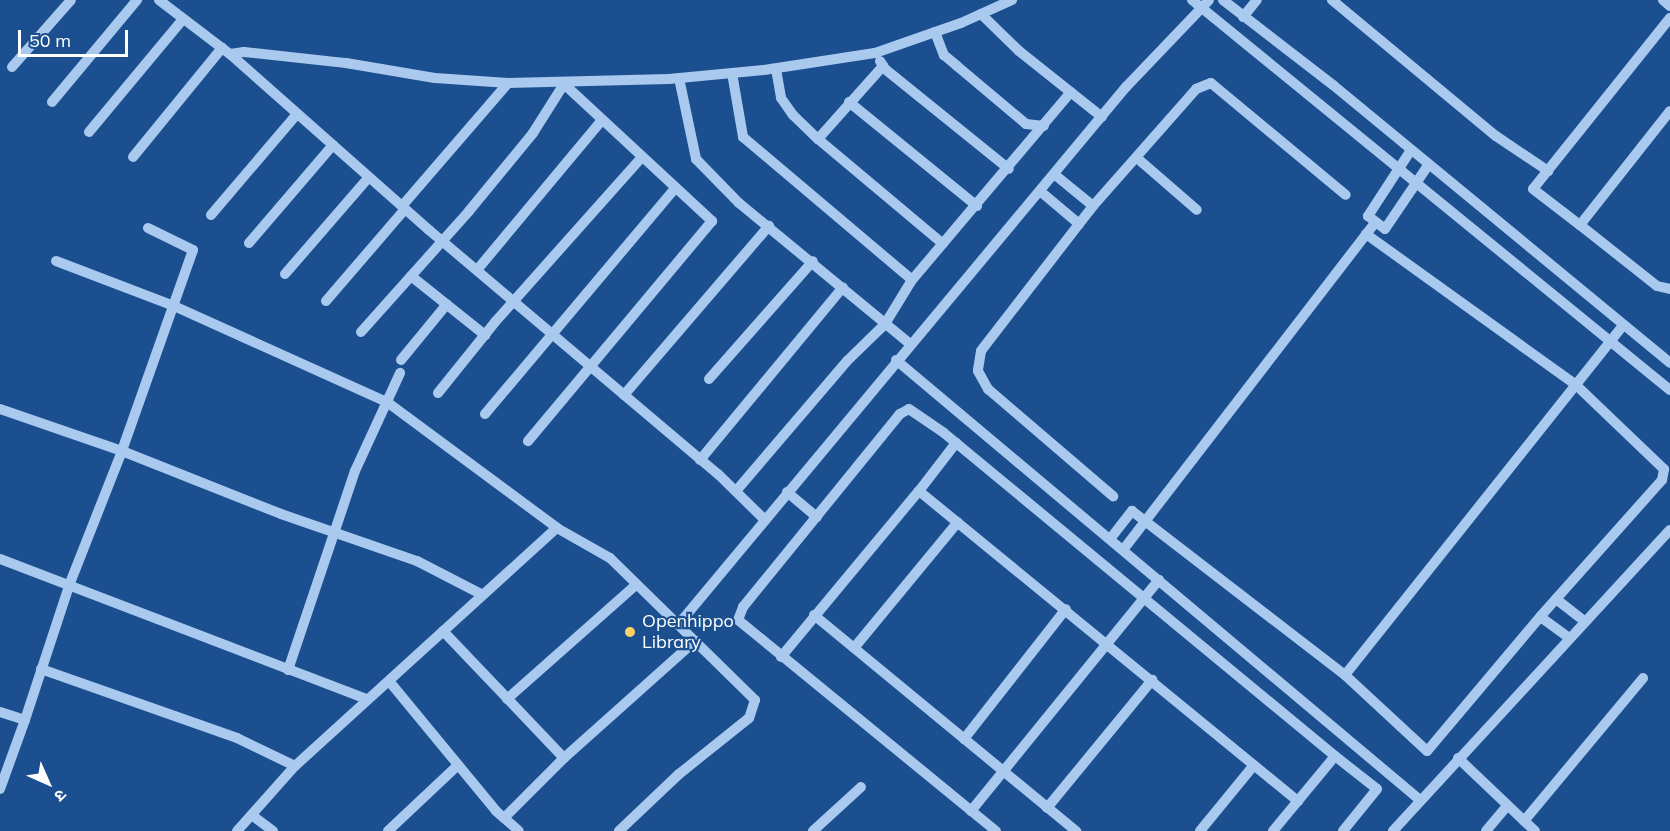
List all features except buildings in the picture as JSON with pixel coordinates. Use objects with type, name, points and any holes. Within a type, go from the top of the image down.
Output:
[{"type":"street","points":[[12,67],[71,0]]},
{"type":"street","points":[[52,102],[137,0]]},
{"type":"street","points":[[159,0],[226,51],[441,241],[554,333],[736,491],[765,519]]},
{"type":"street","points":[[226,51],[346,63],[435,78],[508,83],[564,84],[679,78],[776,69],[875,53],[935,33],[1012,0]]},
{"type":"street","points":[[1192,0],[1205,4],[1399,169],[1670,390]]},
{"type":"street","points":[[1223,0],[1429,164],[1670,363]]},
{"type":"street","points":[[1244,17],[1257,0]]},
{"type":"street","points":[[1332,0],[1496,136],[1548,171]]},
{"type":"street","points":[[1663,0],[1670,6]]},
{"type":"street","points":[[678,625],[896,360],[1040,190],[1102,117],[1205,4]]},
{"type":"street","points":[[981,14],[1102,117]]},
{"type":"street","points":[[1670,18],[1533,189],[1657,286],[1670,289]]},
{"type":"street","points":[[89,132],[183,19]]},
{"type":"street","points":[[935,33],[944,55],[1026,124],[1044,126]]},
{"type":"street","points":[[133,157],[226,51]]},
{"type":"street","points":[[875,53],[883,66],[1009,169]]},
{"type":"street","points":[[818,140],[883,66]]},
{"type":"street","points":[[776,69],[781,98],[793,115],[818,140],[943,244]]},
{"type":"street","points":[[732,73],[743,137],[912,280]]},
{"type":"street","points":[[679,78],[696,159],[769,226],[910,344]]},
{"type":"street","points":[[326,301],[508,83]]},
{"type":"street","points":[[1113,496],[987,389],[978,371],[981,351],[1093,206],[1196,89],[1211,83],[1346,195]]},
{"type":"street","points":[[528,441],[593,367],[712,221],[601,121],[564,84]]},
{"type":"street","points":[[361,332],[533,133],[564,84]]},
{"type":"street","points":[[736,491],[848,361],[885,324],[912,280],[1009,169],[1071,92]]},
{"type":"street","points":[[849,102],[977,206]]},
{"type":"street","points":[[1580,225],[1670,111]]},
{"type":"street","points":[[211,215],[297,114]]},
{"type":"street","points":[[477,270],[601,121]]},
{"type":"street","points":[[249,243],[333,145]]},
{"type":"street","points":[[1411,150],[1368,216],[1385,229],[1429,164]]},
{"type":"street","points":[[438,393],[514,301],[641,158]]},
{"type":"street","points":[[1137,158],[1197,210]]},
{"type":"street","points":[[1054,174],[1093,206]]},
{"type":"street","points":[[285,274],[369,177]]},
{"type":"street","points":[[485,414],[675,188]]},
{"type":"street","points":[[1040,190],[1080,224]]},
{"type":"street","points":[[1123,550],[1376,222]]},
{"type":"street","points":[[624,395],[769,226]]},
{"type":"street","points":[[0,789],[70,582],[122,451],[193,250],[148,228]]},
{"type":"street","points":[[1110,539],[1132,511],[1345,675],[1427,751],[1540,616],[1665,474],[1576,385],[1366,234]]},
{"type":"street","points":[[56,261],[174,306],[387,402],[557,528],[610,558],[754,700],[749,718],[680,774],[619,831]]},
{"type":"street","points":[[709,379],[813,261]]},
{"type":"street","points":[[411,276],[485,335]]},
{"type":"street","points":[[700,460],[843,287]]},
{"type":"street","points":[[401,360],[447,304]]},
{"type":"street","points":[[1345,675],[1623,325]]},
{"type":"street","points":[[896,360],[1420,800]]},
{"type":"street","points":[[288,670],[338,531],[355,471],[399,374]]},
{"type":"street","points":[[0,409],[122,451],[281,514],[338,531],[417,561],[481,594]]},
{"type":"street","points":[[996,831],[738,620],[743,607],[900,414],[909,409],[956,443],[1377,789],[1343,831]]},
{"type":"street","points":[[781,657],[956,443]]},
{"type":"street","points":[[919,491],[1108,643],[1298,801]]},
{"type":"street","points":[[788,492],[817,517]]},
{"type":"street","points":[[854,648],[958,522]]},
{"type":"street","points":[[237,831],[254,816],[295,766],[481,594],[557,528]]},
{"type":"street","points":[[1392,831],[1568,637],[1670,530]]},
{"type":"street","points":[[0,559],[70,582],[366,699]]},
{"type":"street","points":[[971,811],[1158,580]]},
{"type":"street","points":[[507,699],[636,585]]},
{"type":"street","points":[[1556,599],[1583,621]]},
{"type":"street","points":[[964,739],[1066,609]]},
{"type":"street","points":[[814,615],[1076,831]]},
{"type":"street","points":[[1540,616],[1568,637]]},
{"type":"street","points":[[443,631],[564,758]]},
{"type":"street","points":[[504,818],[564,758],[695,641]]},
{"type":"street","points":[[41,669],[237,738],[295,766]]},
{"type":"street","points":[[1524,820],[1643,678]]},
{"type":"street","points":[[1047,808],[1152,680]]},
{"type":"street","points":[[389,681],[457,766],[504,818],[519,831]]},
{"type":"street","points":[[0,712],[25,720]]},
{"type":"street","points":[[1273,831],[1335,756]]},
{"type":"street","points":[[1458,758],[1535,831]]},
{"type":"street","points":[[1200,831],[1254,765]]},
{"type":"street","points":[[388,831],[457,766]]},
{"type":"street","points":[[813,831],[861,787]]},
{"type":"street","points":[[1486,831],[1507,806]]},
{"type":"street","points":[[254,816],[273,831]]},
{"type":"place","name":"Openhippo Library","points":[[630,632]]}]
